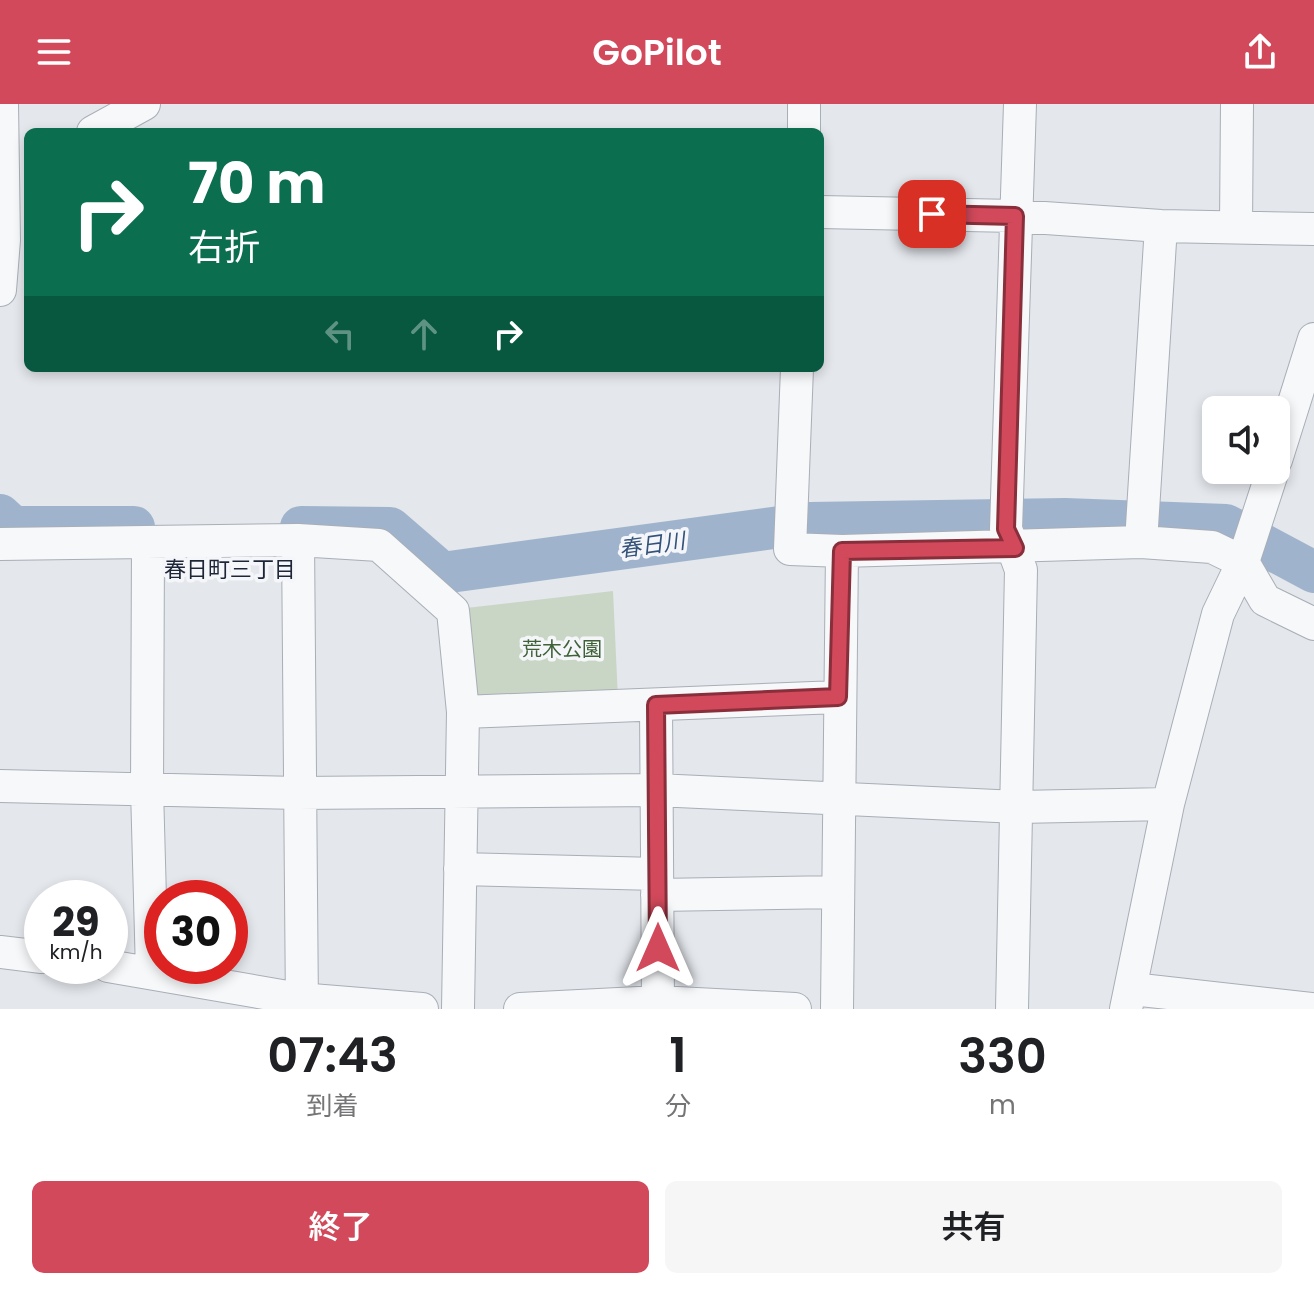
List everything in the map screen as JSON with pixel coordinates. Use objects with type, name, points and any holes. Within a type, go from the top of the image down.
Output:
[{"type":"street","points":[[0,290],[2,240],[15,145],[2,104]]},
{"type":"street","points":[[100,128],[144,104]]},
{"type":"street","points":[[804,104],[804,128]]},
{"type":"street","points":[[1012,1009],[1021,570],[1006,529],[1020,104]]},
{"type":"street","points":[[1236,226],[1237,104]]},
{"type":"street","points":[[824,212],[1015,216],[1161,226],[1314,229]]},
{"type":"street","points":[[1141,542],[1161,226]]},
{"type":"street","points":[[1290,415],[1314,339]]},
{"type":"street","points":[[797,372],[790,549],[1015,548],[1141,542],[1212,547],[1243,562],[1265,600],[1314,624]]},
{"type":"street","points":[[1268,484],[1243,562],[1218,614],[1168,804],[1129,999],[1311,1009]]},
{"type":"street","points":[[298,540],[300,1004]]},
{"type":"street","points":[[0,544],[298,540],[379,545],[453,611],[463,712],[458,1009]]},
{"type":"street","points":[[148,544],[149,880]]},
{"type":"street","points":[[837,1009],[838,697],[842,551]]},
{"type":"street","points":[[463,712],[838,697]]},
{"type":"street","points":[[656,705],[658,1002]]},
{"type":"street","points":[[0,786],[298,793],[656,790],[837,801],[1018,807],[1168,804]]},
{"type":"street","points":[[460,869],[657,884],[838,892]]},
{"type":"street","points":[[0,952],[24,955]]},
{"type":"street","points":[[208,984],[300,1004],[422,1009]]},
{"type":"street","points":[[520,1009],[658,1002],[795,1009]]},
{"type":"green space","name":"荒木公園","points":[[613,591],[618,699],[474,705],[466,608]]},
{"type":"waterway","name":"春日川","points":[[0,515],[13,527],[134,527]]},
{"type":"waterway","name":"春日川","points":[[301,527],[390,528],[442,573],[810,523],[1065,519],[1226,525],[1314,572]]},
{"type":"district","name":"春日町三丁目","points":[[230,569]]},
{"type":"route","points":[[658,948],[656,705],[838,697],[842,551],[1015,548],[1006,529],[1015,216],[932,214]]}]
